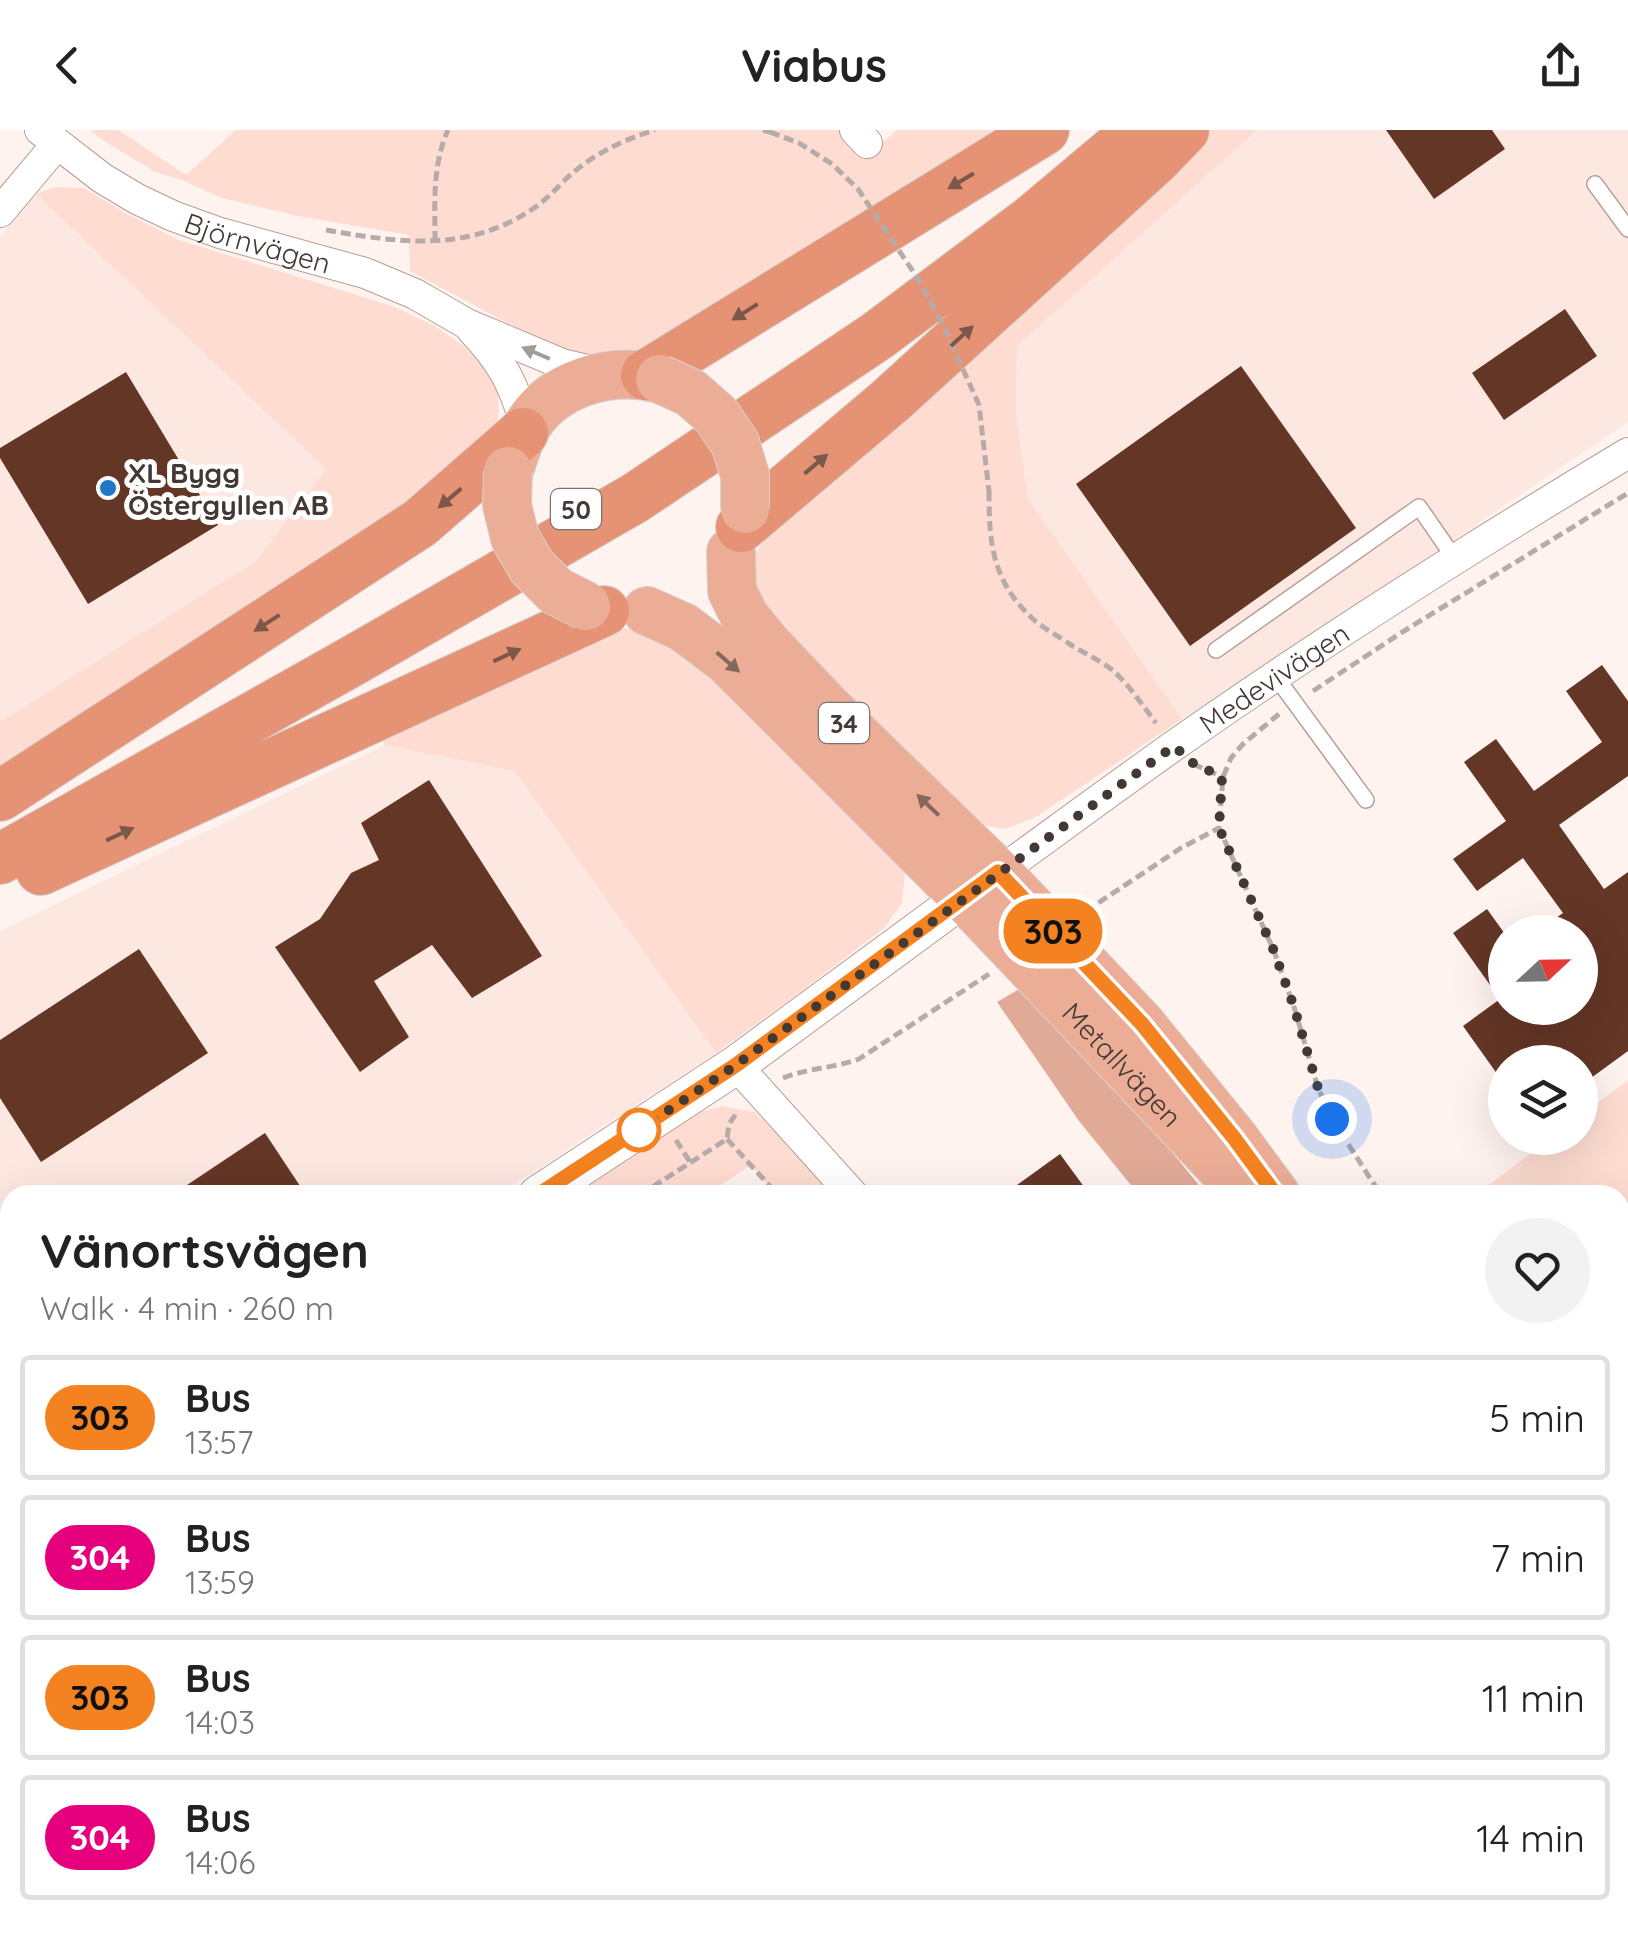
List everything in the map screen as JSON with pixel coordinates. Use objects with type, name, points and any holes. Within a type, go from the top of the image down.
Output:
[{"type":"highway","points":[[638,376],[1044,130]]},
{"type":"highway","name":"50","points":[[0,828],[341,647],[624,481],[1022,206],[1114,130]]},
{"type":"highway","name":"50","points":[[0,860],[634,498],[876,336],[1032,220],[1139,130]]},
{"type":"highway","points":[[739,529],[890,402],[1184,130]]},
{"type":"highway","points":[[0,796],[420,524],[519,444]]},
{"type":"highway","points":[[0,889],[612,609]]},
{"type":"main road","points":[[519,444],[542,408],[561,393],[584,381],[638,376]]},
{"type":"main road","name":"34","points":[[638,376],[691,393],[716,415],[734,443],[744,475],[739,529]]},
{"type":"main road","name":"34","points":[[519,444],[507,505],[515,538],[532,567],[556,591],[612,609]]},
{"type":"main road","points":[[612,609],[673,604],[696,591],[716,573],[739,529]]},
{"type":"main road","name":"Metallvägen","points":[[739,529],[732,591],[745,617],[830,710],[1239,1185]]},
{"type":"main road","name":"Metallvägen","points":[[612,609],[683,627],[727,660],[1142,1024],[1269,1185]]},
{"type":"street","name":"Björnvägen","points":[[0,212],[48,137],[102,178],[173,216],[365,273],[415,294],[467,324],[562,364],[638,376]]},
{"type":"street","name":"Björnvägen","points":[[467,324],[490,348],[518,398],[519,444]]},
{"type":"street","name":"Medevivägen","points":[[556,1185],[748,1079],[981,885],[1174,746],[1455,558],[1628,453]]},
{"type":"street","points":[[748,1079],[844,1185]]},
{"type":"lane","points":[[1595,184],[1628,229]]},
{"type":"lane","points":[[1216,650],[1419,507],[1455,558]]},
{"type":"lane","points":[[1276,677],[1366,800]]},
{"type":"path","points":[[436,241],[437,159],[448,130]]},
{"type":"path","points":[[316,228],[404,242],[462,240],[533,209],[570,175],[606,150],[625,139],[655,130]]},
{"type":"path","points":[[766,131],[800,143],[832,164],[858,189],[918,279],[945,329],[978,405],[992,552],[1009,590],[1028,615],[1110,669],[1193,763],[1222,777]]},
{"type":"path","points":[[1375,1185],[1332,1119],[1318,1088],[1274,951],[1219,828],[1222,777],[1230,758],[1243,744],[1294,704],[1628,493]]},
{"type":"path","points":[[1080,914],[1219,828]]},
{"type":"path","points":[[769,1185],[727,1139],[729,1124],[743,1105],[748,1079],[777,1081],[802,1071],[859,1059],[992,973]]},
{"type":"path","points":[[672,1134],[690,1162]]},
{"type":"path","points":[[655,1185],[727,1139]]},
{"type":"shaded area","points":[[90,130],[118,130],[186,175],[236,130],[838,130],[868,155],[897,130],[1009,130],[642,350],[612,357],[581,358],[410,271],[409,235],[222,198],[155,172]]},
{"type":"shaded area","points":[[1207,130],[1257,130],[1017,346],[1016,414],[1028,499],[1182,719],[1036,817],[1005,829],[971,823],[770,630],[750,584],[755,556],[768,530]]},
{"type":"shaded area","points":[[1257,130],[1628,130],[1628,422],[1182,719],[1028,499],[1016,414],[1017,346]]},
{"type":"shaded area","points":[[56,187],[84,188],[179,240],[395,307],[435,326],[485,367],[498,393],[499,412],[495,434],[481,453],[0,779],[0,722],[255,562],[326,469],[36,194]]},
{"type":"shaded area","points":[[36,194],[326,469],[255,562],[0,722],[0,237]]},
{"type":"shaded area","points":[[618,627],[650,632],[680,645],[898,851],[905,872],[902,903],[884,928],[716,1053],[514,771],[385,745],[376,731]]},
{"type":"shaded area","points":[[385,745],[513,771],[716,1053],[513,1185],[0,1185],[0,931]]},
{"type":"shaded area","points":[[1028,984],[1087,1048],[1199,1185],[1131,1185],[1079,1121],[997,1002]]},
{"type":"shaded area","points":[[1628,1080],[1628,1185],[1489,1185],[1529,1155],[1598,1155],[1598,1102]]},
{"type":"shaded area","points":[[722,1106],[754,1112],[838,1185],[768,1185],[751,1165],[721,1185],[585,1185],[697,1113]]},
{"type":"building","points":[[1386,130],[1492,130],[1505,149],[1434,199]]},
{"type":"building","points":[[1565,309],[1597,356],[1504,420],[1472,373]]},
{"type":"building","points":[[1241,366],[1356,528],[1190,646],[1076,484]]},
{"type":"building","points":[[126,372],[218,525],[88,604],[0,458],[0,448]]},
{"type":"building","points":[[1602,665],[1628,701],[1628,776],[1559,825],[1604,889],[1628,872],[1628,1051],[1598,1073],[1598,1045],[1488,1045],[1488,1061],[1463,1026],[1488,1008],[1488,1025],[1598,1025],[1598,915],[1560,915],[1563,913],[1523,858],[1477,891],[1453,859],[1506,821],[1464,762],[1496,739],[1534,791],[1602,742],[1566,691]]},
{"type":"building","points":[[429,780],[542,956],[472,998],[432,945],[374,981],[409,1037],[360,1072],[275,947],[320,919],[351,873],[379,860],[361,823]]},
{"type":"building","points":[[1487,909],[1491,915],[1488,915],[1488,982],[1453,933]]},
{"type":"building","points":[[139,949],[208,1053],[41,1162],[0,1098],[0,1040]]},
{"type":"building","points":[[265,1133],[299,1185],[187,1185]]},
{"type":"building","points":[[1060,1154],[1083,1185],[1017,1185]]},
{"type":"bus line","name":"303","points":[[553,1185],[736,1065],[998,872],[1142,1024],[1269,1185]]},
{"type":"place","name":"XL Bygg Östergyllen AB","points":[[108,488]]},
{"type":"route","points":[[639,1130],[736,1065],[1174,746],[1193,763],[1222,777],[1219,828],[1274,951],[1318,1088],[1332,1119]]}]
